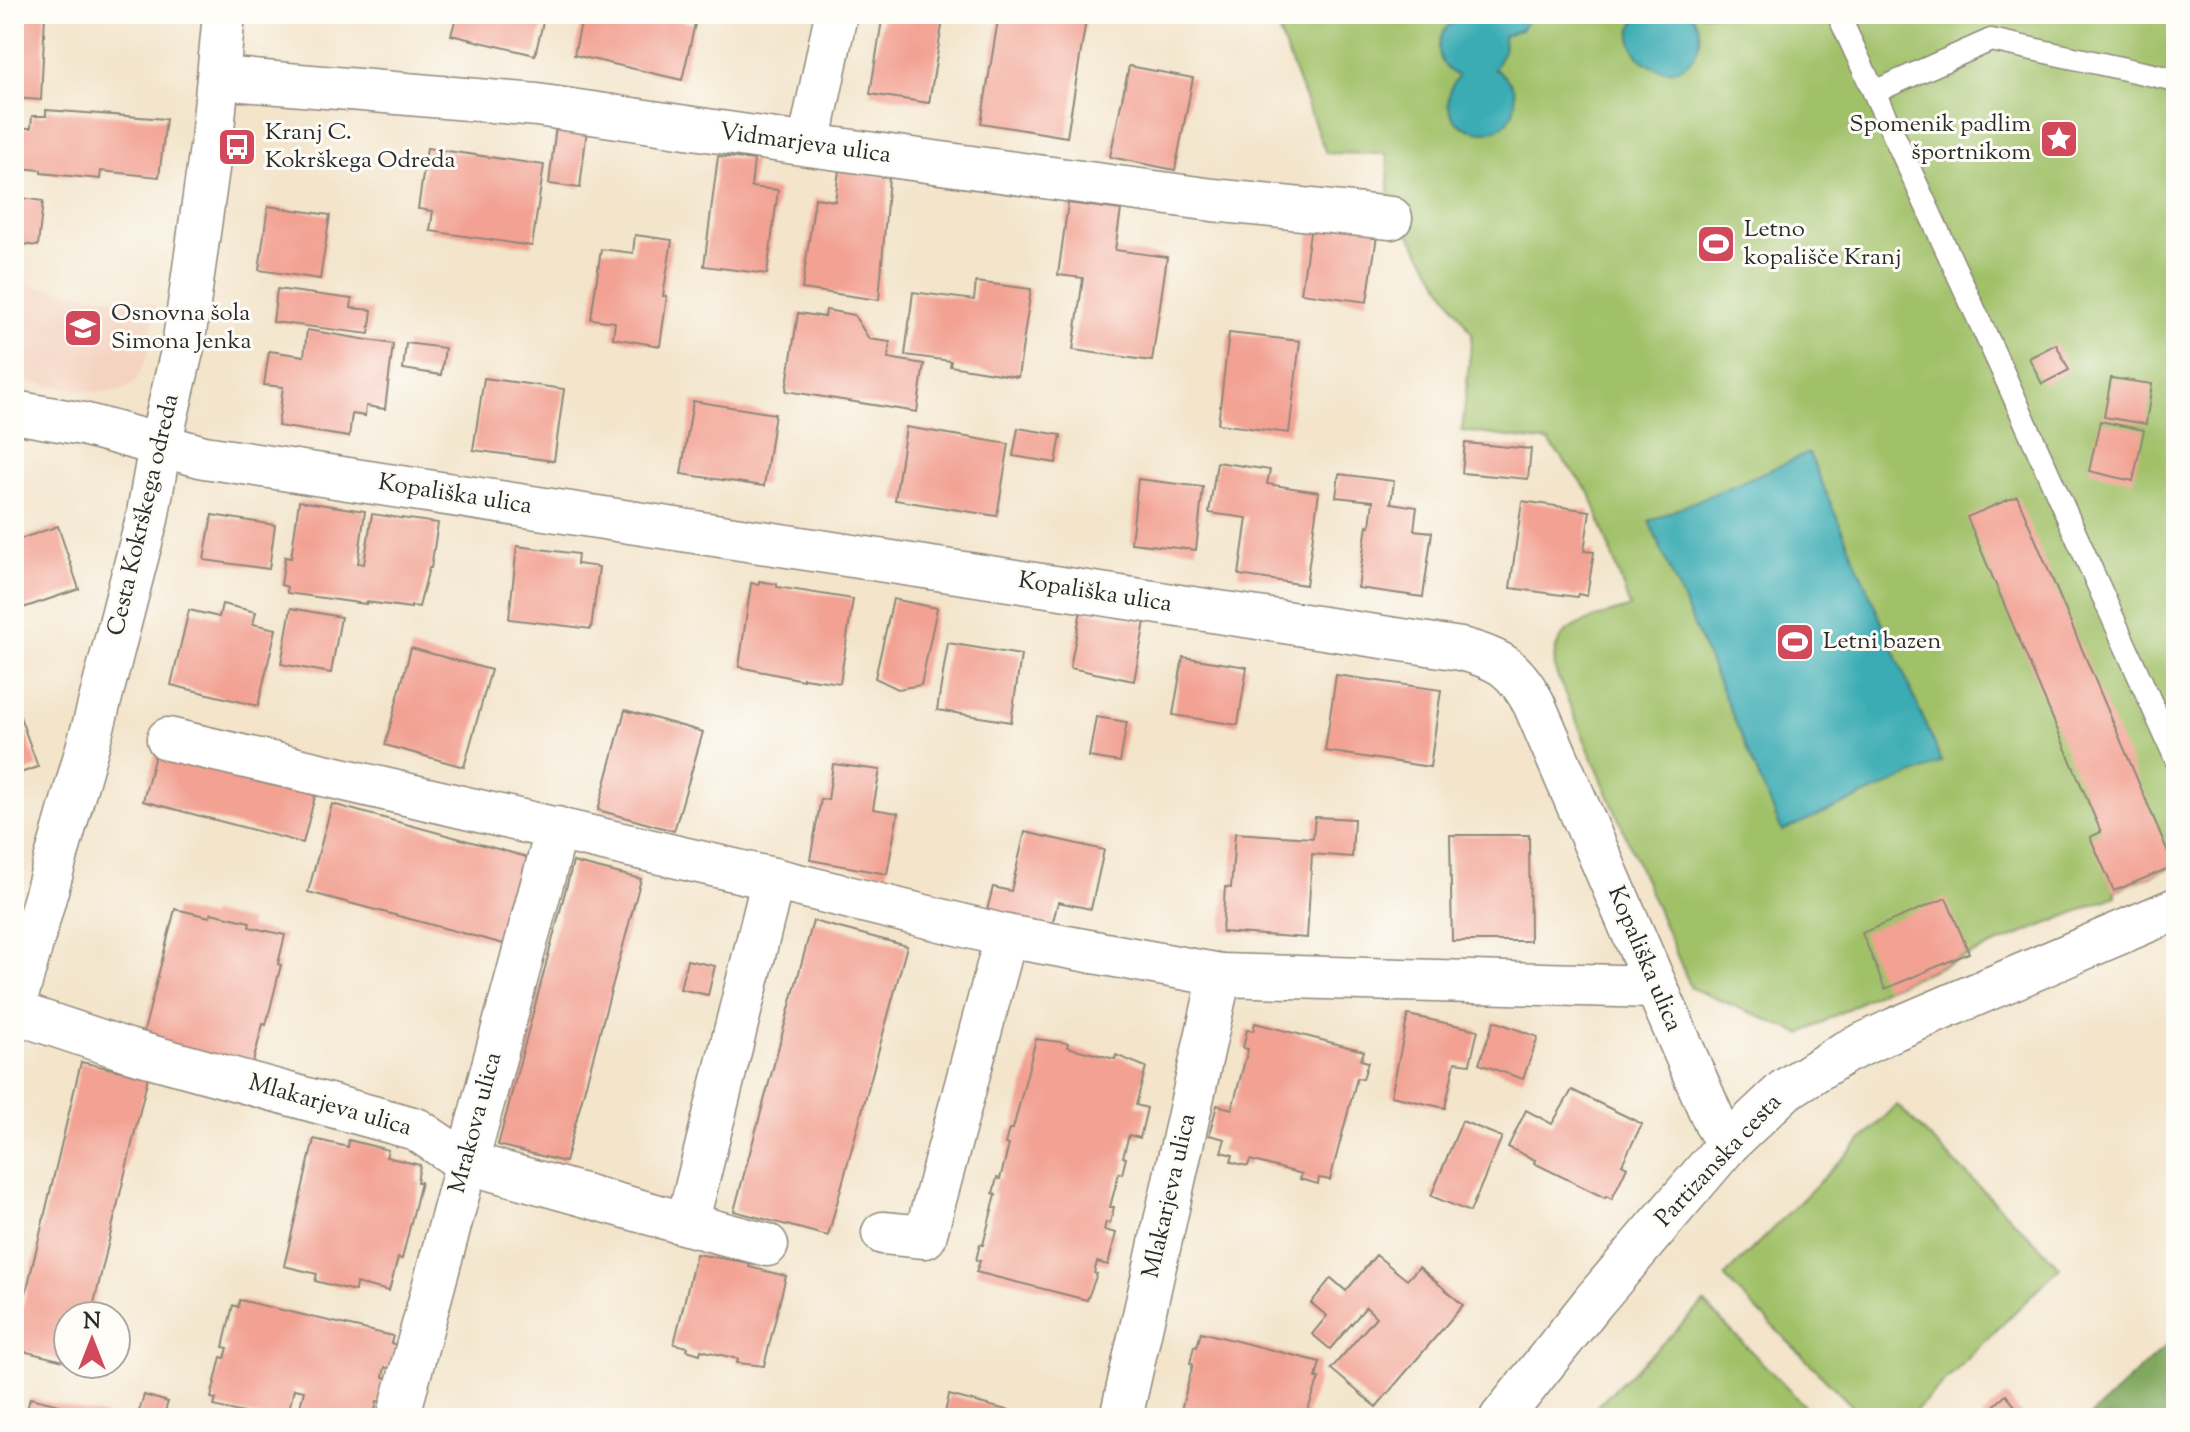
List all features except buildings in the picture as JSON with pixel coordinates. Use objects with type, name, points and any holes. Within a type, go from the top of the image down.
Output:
[{"type":"street","name":"Cesta Kokrškega odreda","points":[[14,1009],[32,886],[143,534],[183,347],[219,78],[224,14]]},
{"type":"street","points":[[809,145],[836,14]]},
{"type":"street","name":"Vidmarjeva ulica","points":[[219,78],[537,105],[1213,200],[1391,218]]},
{"type":"street","name":"Kopališka ulica","points":[[14,412],[83,424],[204,457],[1461,649],[1489,656],[1509,668],[1524,685],[1534,704],[1655,987],[1715,1123],[1728,1144]]},
{"type":"street","points":[[168,739],[1006,936],[1220,975],[1655,987]]},
{"type":"street","name":"Mrakova ulica","points":[[398,1418],[557,828]]},
{"type":"street","points":[[687,1224],[773,879]]},
{"type":"street","name":"Partizanska cesta","points":[[1501,1418],[1594,1301],[1728,1144],[1785,1090],[1844,1053],[2176,909]]},
{"type":"street","points":[[883,1233],[925,1237],[1006,936]]},
{"type":"street","name":"Mlakarjeva ulica","points":[[1121,1418],[1220,975]]},
{"type":"street","name":"Mlakarjeva ulica","points":[[14,1009],[128,1050],[416,1129],[465,1162],[767,1245]]},
{"type":"lane","points":[[1838,14],[2176,759]]},
{"type":"lane","points":[[1874,92],[1991,40],[2176,80]]},
{"type":"shaded area","name":"Osnovna šola Simona Jenka","points":[[14,283],[156,305],[149,352],[135,382],[120,391],[95,392],[14,380]]},
{"type":"green space","points":[[1272,14],[2176,14],[2176,865],[2114,891],[2116,896],[1885,989],[1801,1034],[1691,988],[1556,673],[1554,656],[1565,634],[1587,621],[1630,607],[1590,493],[1549,442],[1462,431],[1472,334],[1409,234],[1392,231],[1387,154],[1326,153]]},
{"type":"green space","points":[[1897,1105],[2060,1267],[1908,1418],[1864,1418],[1724,1277]]},
{"type":"green space","points":[[1704,1303],[1816,1418],[1585,1418]]},
{"type":"green space","points":[[2176,1336],[2176,1418],[2088,1418]]},
{"type":"water","points":[[1464,14],[1532,14],[1521,30],[1503,36],[1504,51],[1494,69],[1509,81],[1515,98],[1511,116],[1501,127],[1487,132],[1472,130],[1459,123],[1450,112],[1449,96],[1458,76],[1442,62],[1439,44],[1447,27]]},
{"type":"water","points":[[1640,14],[1691,14],[1700,35],[1697,49],[1688,63],[1675,69],[1662,70],[1638,55],[1632,43],[1632,29]]},
{"type":"water","name":"Letni bazen","points":[[1809,453],[1942,762],[1782,831],[1649,521]]},
{"type":"place","name":"Spomenik padlim športnikom","points":[[2059,139]]},
{"type":"place","name":"Kranj C. Kokrškega Odreda","points":[[237,147]]},
{"type":"place","name":"Letno kopališče Kranj","points":[[1716,244]]},
{"type":"place","name":"Osnovna šola Simona Jenka","points":[[83,328]]},
{"type":"place","name":"Letni bazen","points":[[1795,642]]}]
